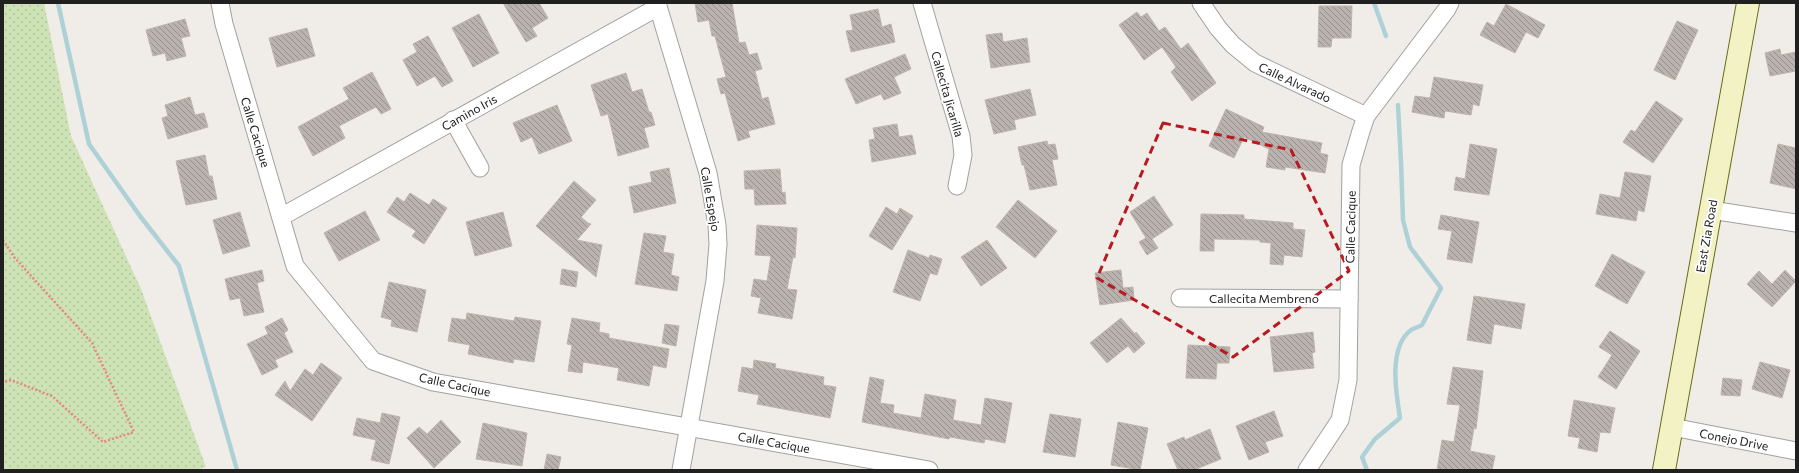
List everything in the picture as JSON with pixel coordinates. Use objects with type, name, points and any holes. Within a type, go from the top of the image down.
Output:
[{"type":"street","name":"Calle Cacique","points":[[220,3],[227,35],[295,266],[374,361],[433,382],[929,470]]},
{"type":"street","name":"Callecita Jicarilla","points":[[922,3],[962,141],[962,165],[957,186]]},
{"type":"street","name":"Calle Alvarado","points":[[1201,3],[1218,28],[1233,45],[1255,63],[1366,116]]},
{"type":"street","name":"Calle Cacique","points":[[1307,470],[1340,420],[1348,380],[1351,165],[1366,116],[1450,3]]},
{"type":"street","name":"East Zia Road","points":[[1664,470],[1748,3]]},
{"type":"street","name":"Camino Iris","points":[[281,217],[658,5]]},
{"type":"street","name":"Calle Espejo","points":[[658,5],[708,173],[717,225],[718,244],[715,281],[681,470]]},
{"type":"street","points":[[453,120],[480,168]]},
{"type":"street","points":[[1711,210],[1796,223]]},
{"type":"street","name":"Callecita Membreno","points":[[1180,298],[1349,299]]},
{"type":"street","name":"Conejo Drive","points":[[1672,427],[1796,450]]},
{"type":"path","points":[[3,240],[14,256],[92,343],[134,432],[103,442],[52,396],[11,380],[3,382]]},
{"type":"highlighted area","points":[[1163,123],[1291,150],[1349,271],[1233,357],[1097,278]]},
{"type":"green space","points":[[3,3],[44,3],[71,136],[141,289],[206,467],[196,470],[3,470]]},
{"type":"building","points":[[503,3],[539,3],[548,18],[532,28],[537,36],[526,42]]},
{"type":"building","points":[[695,3],[732,3],[739,43],[745,42],[749,55],[757,53],[762,69],[755,71],[762,99],[768,97],[775,124],[748,131],[750,137],[738,141],[725,93],[721,94],[717,79],[726,77],[715,36],[712,36],[709,20],[698,22]]},
{"type":"building","points":[[1506,4],[1545,25],[1538,38],[1526,32],[1515,53],[1480,35],[1487,22],[1494,26]]},
{"type":"building","points":[[1319,6],[1352,6],[1351,38],[1332,38],[1331,47],[1318,47]]},
{"type":"building","points":[[878,9],[882,27],[891,24],[895,42],[851,52],[846,31],[853,30],[850,15]]},
{"type":"building","points":[[1137,12],[1141,17],[1147,13],[1159,31],[1165,27],[1181,49],[1188,43],[1216,83],[1192,101],[1171,72],[1176,67],[1162,47],[1144,60],[1119,25]]},
{"type":"building","points":[[479,14],[499,53],[473,67],[452,28]]},
{"type":"building","points":[[185,19],[190,36],[181,38],[186,56],[167,61],[165,53],[153,56],[146,30]]},
{"type":"building","points":[[1677,21],[1698,30],[1675,80],[1654,70]]},
{"type":"building","points":[[307,28],[315,56],[277,67],[269,38]]},
{"type":"building","points":[[1002,33],[1003,42],[1027,38],[1030,62],[991,68],[986,35]]},
{"type":"building","points":[[428,36],[453,81],[442,87],[435,76],[417,86],[403,60],[417,52],[413,44]]},
{"type":"building","points":[[1780,49],[1781,55],[1796,52],[1796,71],[1770,76],[1765,53]]},
{"type":"building","points":[[905,54],[911,69],[894,77],[901,93],[884,100],[881,94],[856,104],[845,79]]},
{"type":"building","points":[[372,72],[391,109],[381,114],[376,107],[339,126],[345,138],[313,156],[298,127],[349,99],[343,88]]},
{"type":"building","points":[[626,73],[632,92],[642,89],[649,112],[651,112],[655,125],[644,128],[649,147],[618,156],[608,114],[601,116],[591,85]]},
{"type":"building","points":[[1434,77],[1483,85],[1479,106],[1473,104],[1471,115],[1445,111],[1444,118],[1412,112],[1415,96],[1430,98]]},
{"type":"building","points":[[1030,89],[1036,115],[1014,120],[1016,129],[994,134],[985,100]]},
{"type":"building","points":[[190,97],[195,115],[204,113],[208,127],[168,139],[162,118],[168,116],[165,105]]},
{"type":"building","points":[[1656,101],[1683,119],[1653,163],[1623,142],[1631,130],[1635,132]]},
{"type":"building","points":[[557,105],[572,141],[539,154],[532,137],[521,142],[513,123]]},
{"type":"building","points":[[1226,109],[1264,127],[1262,132],[1322,143],[1320,153],[1328,155],[1325,173],[1285,167],[1285,170],[1266,167],[1269,149],[1244,137],[1234,158],[1209,146]]},
{"type":"building","points":[[897,124],[899,137],[912,135],[916,154],[872,162],[869,140],[875,139],[873,128]]},
{"type":"building","points":[[1047,141],[1048,145],[1055,144],[1058,159],[1052,160],[1057,185],[1030,190],[1018,147]]},
{"type":"building","points":[[1470,144],[1497,149],[1489,195],[1454,190],[1456,177],[1465,179]]},
{"type":"building","points":[[1778,144],[1796,148],[1796,189],[1770,183]]},
{"type":"building","points":[[205,155],[209,176],[212,176],[217,199],[186,205],[176,161]]},
{"type":"building","points":[[669,168],[676,203],[634,213],[629,187],[652,182],[650,172]]},
{"type":"building","points":[[780,169],[782,193],[785,192],[786,204],[755,205],[754,189],[745,189],[744,171]]},
{"type":"building","points":[[1625,172],[1651,176],[1644,212],[1638,210],[1636,221],[1596,214],[1600,194],[1620,198]]},
{"type":"building","points":[[574,181],[596,200],[581,217],[591,224],[577,240],[602,245],[596,277],[536,226]]},
{"type":"building","points":[[410,193],[429,205],[433,199],[447,208],[424,244],[412,236],[416,231],[387,212],[397,197],[404,202]]},
{"type":"building","points":[[1154,196],[1173,225],[1152,239],[1158,248],[1147,255],[1139,242],[1146,238],[1130,212]]},
{"type":"building","points":[[1018,200],[1057,231],[1035,258],[996,227]]},
{"type":"building","points":[[886,207],[897,214],[900,208],[913,216],[892,250],[869,236]]},
{"type":"building","points":[[365,211],[380,240],[339,261],[324,233]]},
{"type":"building","points":[[240,212],[250,246],[223,254],[213,220]]},
{"type":"building","points":[[503,212],[512,246],[475,256],[466,222]]},
{"type":"building","points":[[1201,214],[1244,215],[1244,219],[1293,223],[1293,229],[1305,230],[1302,257],[1284,255],[1283,265],[1270,264],[1271,243],[1260,242],[1260,240],[1214,239],[1214,251],[1200,251]]},
{"type":"building","points":[[1441,215],[1479,222],[1472,263],[1447,259],[1452,231],[1438,229]]},
{"type":"building","points":[[757,225],[797,228],[795,258],[793,257],[787,289],[797,290],[792,319],[758,313],[761,298],[751,296],[754,279],[767,281],[771,256],[755,255]]},
{"type":"building","points":[[644,233],[666,236],[663,252],[674,254],[671,275],[679,277],[677,291],[635,284]]},
{"type":"building","points":[[987,240],[1007,268],[981,286],[961,257]]},
{"type":"building","points":[[908,250],[929,258],[930,255],[942,259],[937,275],[930,273],[920,301],[893,292]]},
{"type":"building","points":[[1612,254],[1645,272],[1627,304],[1595,286]]},
{"type":"building","points":[[562,269],[578,272],[576,287],[560,284]]},
{"type":"building","points":[[262,270],[264,281],[257,283],[264,312],[244,316],[240,298],[230,300],[225,279]]},
{"type":"building","points":[[1121,270],[1123,288],[1133,287],[1134,300],[1100,305],[1095,273]]},
{"type":"building","points":[[1785,270],[1796,281],[1772,307],[1747,284],[1759,271],[1772,284]]},
{"type":"building","points":[[389,282],[426,290],[417,332],[391,326],[392,320],[381,317]]},
{"type":"building","points":[[1474,296],[1525,304],[1521,329],[1494,324],[1491,344],[1467,340]]},
{"type":"building","points":[[467,313],[514,321],[515,317],[541,321],[534,362],[514,359],[513,363],[468,354],[470,345],[448,341],[452,318],[466,320]]},
{"type":"building","points":[[282,318],[288,330],[284,333],[293,352],[275,360],[278,367],[262,375],[247,344],[268,334],[265,327]]},
{"type":"building","points":[[572,318],[600,323],[599,332],[609,334],[609,338],[669,349],[666,368],[653,365],[649,386],[617,380],[619,368],[583,362],[582,373],[568,371],[572,345],[567,344]]},
{"type":"building","points":[[1121,318],[1145,343],[1134,353],[1128,346],[1107,363],[1090,343]]},
{"type":"building","points":[[665,324],[679,326],[676,346],[662,343]]},
{"type":"building","points":[[1610,331],[1640,351],[1616,389],[1598,377],[1612,355],[1599,347]]},
{"type":"building","points":[[1313,332],[1315,352],[1312,353],[1314,368],[1274,372],[1270,337]]},
{"type":"building","points":[[1188,345],[1230,347],[1229,363],[1217,363],[1216,379],[1186,378]]},
{"type":"building","points":[[754,360],[776,364],[775,368],[824,377],[823,385],[836,387],[830,418],[757,404],[759,395],[738,391],[742,367],[753,369]]},
{"type":"building","points":[[1760,362],[1790,370],[1782,398],[1752,389]]},
{"type":"building","points":[[321,363],[342,378],[312,421],[275,395],[285,381],[290,391],[305,369],[313,375]]},
{"type":"building","points":[[1453,367],[1483,371],[1476,429],[1474,428],[1470,451],[1495,456],[1492,470],[1437,470],[1442,440],[1454,442],[1460,405],[1447,404]]},
{"type":"building","points":[[870,377],[884,380],[880,403],[894,405],[893,413],[921,418],[925,394],[956,400],[953,420],[981,425],[985,398],[1012,403],[1005,443],[985,439],[984,443],[950,437],[949,439],[862,422]]},
{"type":"building","points":[[1723,378],[1742,380],[1740,396],[1721,395]]},
{"type":"building","points":[[1574,400],[1615,408],[1610,433],[1600,432],[1597,452],[1578,448],[1580,438],[1568,436]]},
{"type":"building","points":[[1274,411],[1283,436],[1265,442],[1269,452],[1249,460],[1236,426]]},
{"type":"building","points":[[382,413],[400,417],[389,464],[371,460],[376,440],[353,435],[357,418],[380,423]]},
{"type":"building","points":[[1050,414],[1081,419],[1075,457],[1043,452]]},
{"type":"building","points":[[441,420],[461,442],[434,468],[407,438],[419,427],[427,434]]},
{"type":"building","points":[[1118,422],[1148,428],[1140,470],[1111,465]]},
{"type":"building","points":[[483,423],[527,433],[522,466],[476,459]]},
{"type":"building","points":[[1210,429],[1221,459],[1194,470],[1178,470],[1167,444],[1184,437],[1185,440]]},
{"type":"building","points":[[547,454],[561,457],[558,470],[544,470]]},
{"type":"waterway","points":[[58,3],[89,144],[140,216],[179,266],[237,470]]},
{"type":"waterway","points":[[1374,3],[1386,36]]},
{"type":"waterway","points":[[1367,470],[1362,457],[1375,439],[1400,418],[1395,371],[1399,347],[1411,330],[1422,325],[1441,288],[1410,247],[1403,220],[1398,105]]}]
